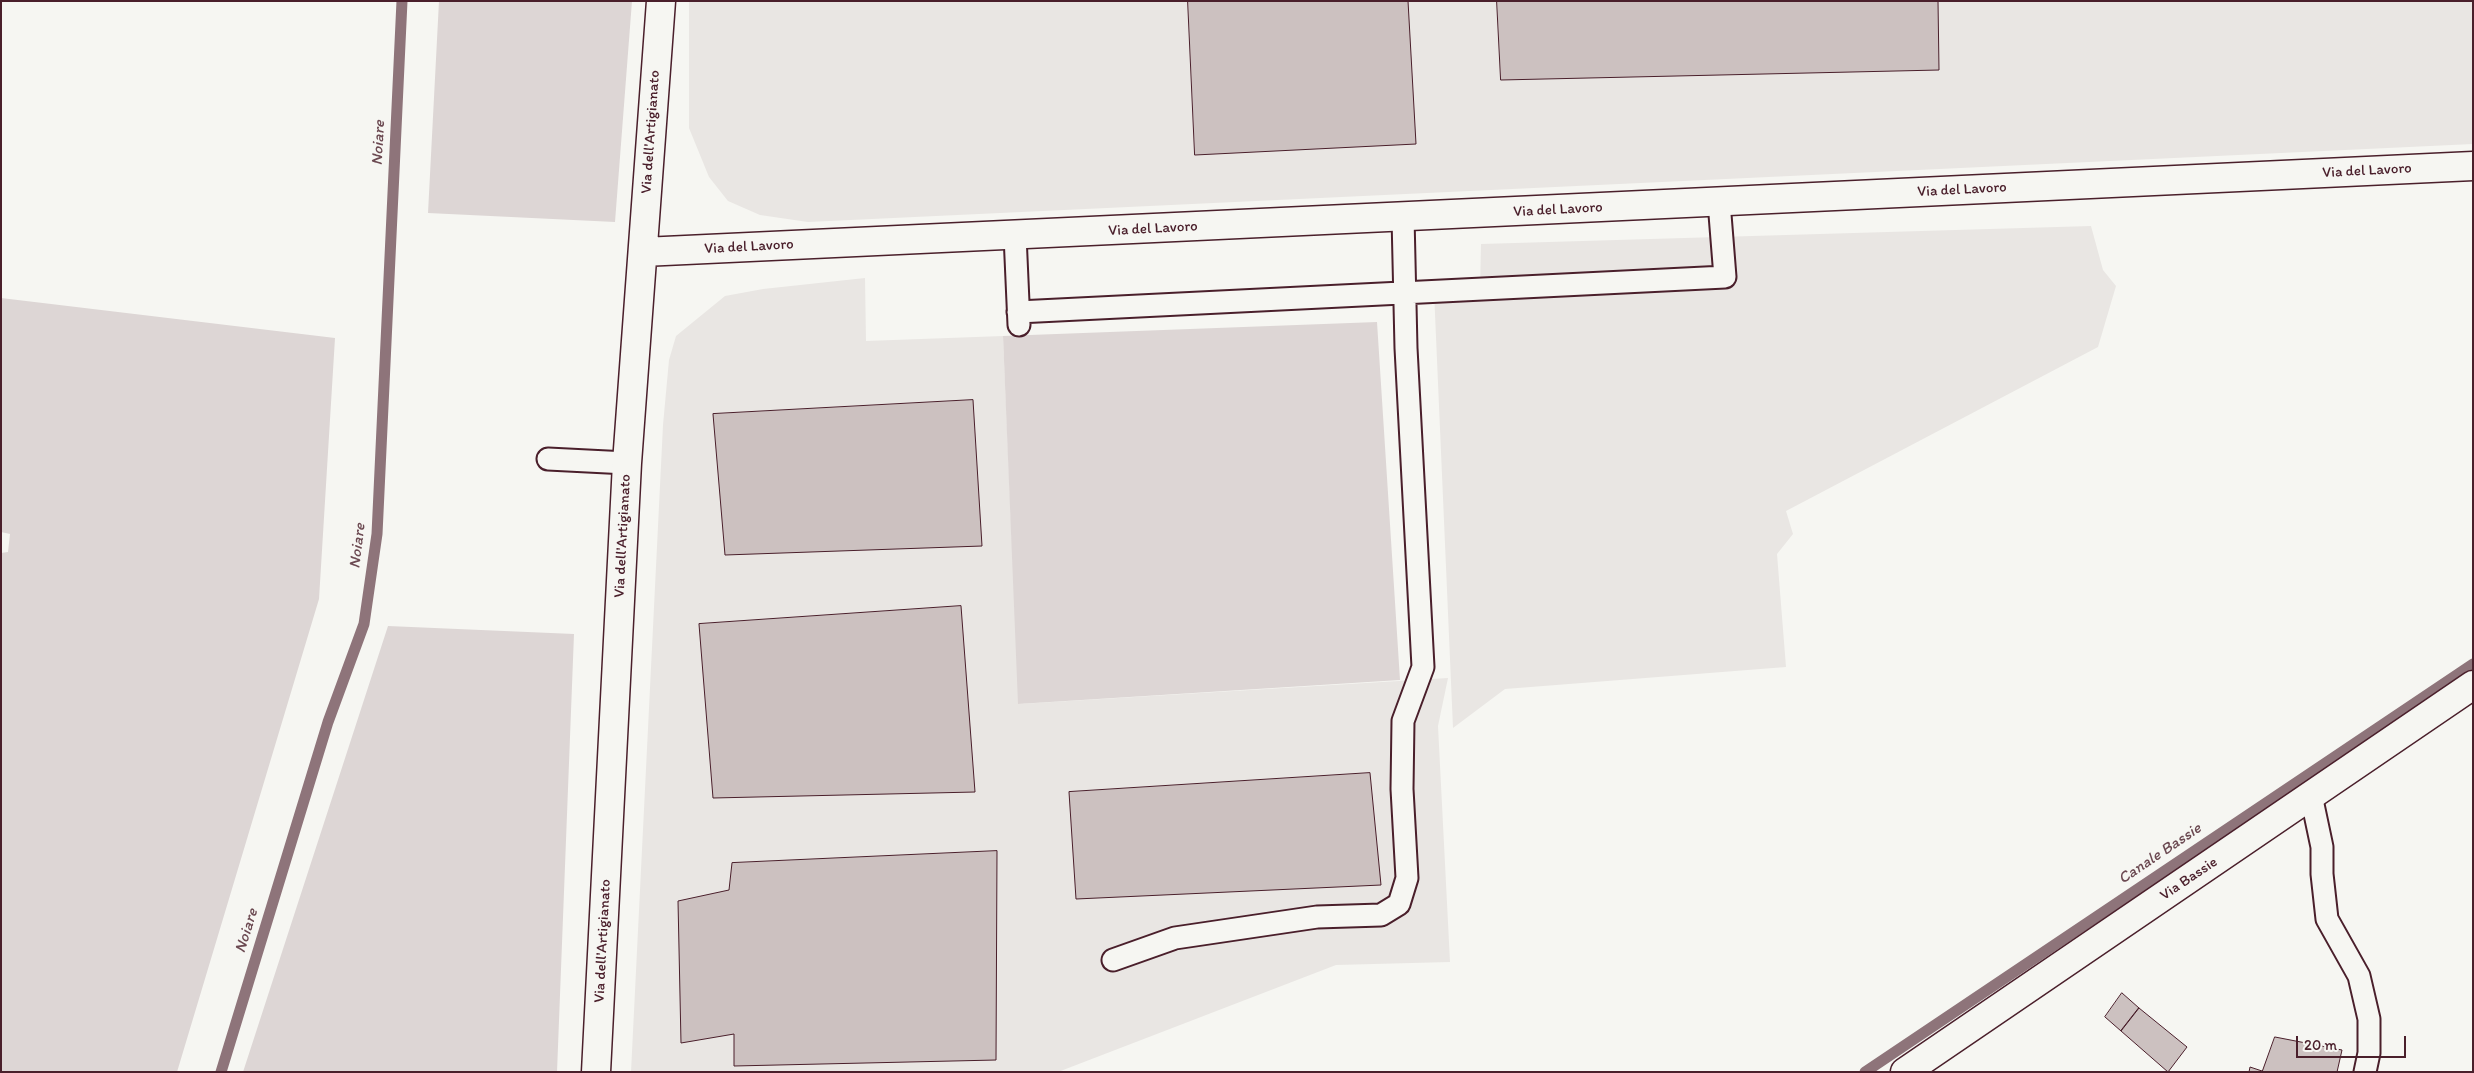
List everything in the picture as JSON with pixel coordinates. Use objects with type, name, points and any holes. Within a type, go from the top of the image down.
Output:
[{"type":"street","name":"Via dell'Artigianato","points":[[596,1072],[627,463],[660,1]]},
{"type":"street","name":"Via del Lavoro","points":[[643,252],[2473,166]]},
{"type":"street","name":"Via Bassie","points":[[1905,1072],[2473,685]]},
{"type":"lane","points":[[1014,235],[1019,319],[1407,293],[1725,277],[1719,202]]},
{"type":"lane","points":[[1112,960],[1175,938],[1317,917],[1381,914],[1399,904],[1407,878],[1402,788],[1403,721],[1423,667],[1406,348],[1407,293],[1403,217]]},
{"type":"lane","points":[[548,459],[627,463]]},
{"type":"lane","points":[[2311,795],[2322,847],[2322,874],[2327,919],[2359,976],[2369,1018],[2369,1053],[2365,1072]]},
{"type":"shaded area","points":[[439,1],[632,1],[615,222],[428,213]]},
{"type":"shaded area","points":[[689,1],[2473,1],[2473,144],[808,222],[760,215],[728,201],[709,177],[689,128]]},
{"type":"shaded area","points":[[2091,226],[2103,270],[2116,286],[2098,347],[1786,511],[1793,534],[1777,554],[1786,667],[1505,689],[1453,728],[1434,291],[1480,291],[1481,244]]},
{"type":"shaded area","points":[[865,278],[866,341],[1003,336],[1019,704],[1448,678],[1438,726],[1450,962],[1336,965],[1058,1072],[631,1072],[663,425],[669,360],[676,336],[725,296],[763,289]]},
{"type":"shaded area","points":[[1,298],[335,338],[319,599],[177,1072],[1,1072],[1,553],[8,552],[10,534],[1,532]]},
{"type":"shaded area","points":[[1377,322],[1400,680],[1018,704],[1003,336]]},
{"type":"shaded area","points":[[388,626],[574,634],[557,1072],[243,1072]]},
{"type":"building","points":[[1188,1],[1408,1],[1416,144],[1195,155]]},
{"type":"building","points":[[1497,1],[1938,1],[1939,70],[1501,80]]},
{"type":"building","points":[[973,400],[982,546],[725,555],[713,414]]},
{"type":"building","points":[[961,606],[975,792],[713,798],[699,624]]},
{"type":"building","points":[[1370,773],[1381,885],[1076,899],[1069,792]]},
{"type":"building","points":[[997,851],[996,1060],[734,1066],[734,1034],[681,1043],[678,901],[729,890],[732,863]]},
{"type":"building","points":[[2122,993],[2139,1008],[2121,1031],[2105,1017]]},
{"type":"building","points":[[2139,1008],[2187,1047],[2168,1072],[2121,1031]]},
{"type":"building","points":[[2275,1037],[2342,1050],[2337,1072],[2249,1072],[2250,1067],[2262,1071]]},
{"type":"waterway","name":"Noiare","points":[[221,1072],[328,722],[364,624],[377,534],[402,1]]},
{"type":"waterway","name":"Canale Bassie","points":[[1865,1072],[2473,664]]}]
